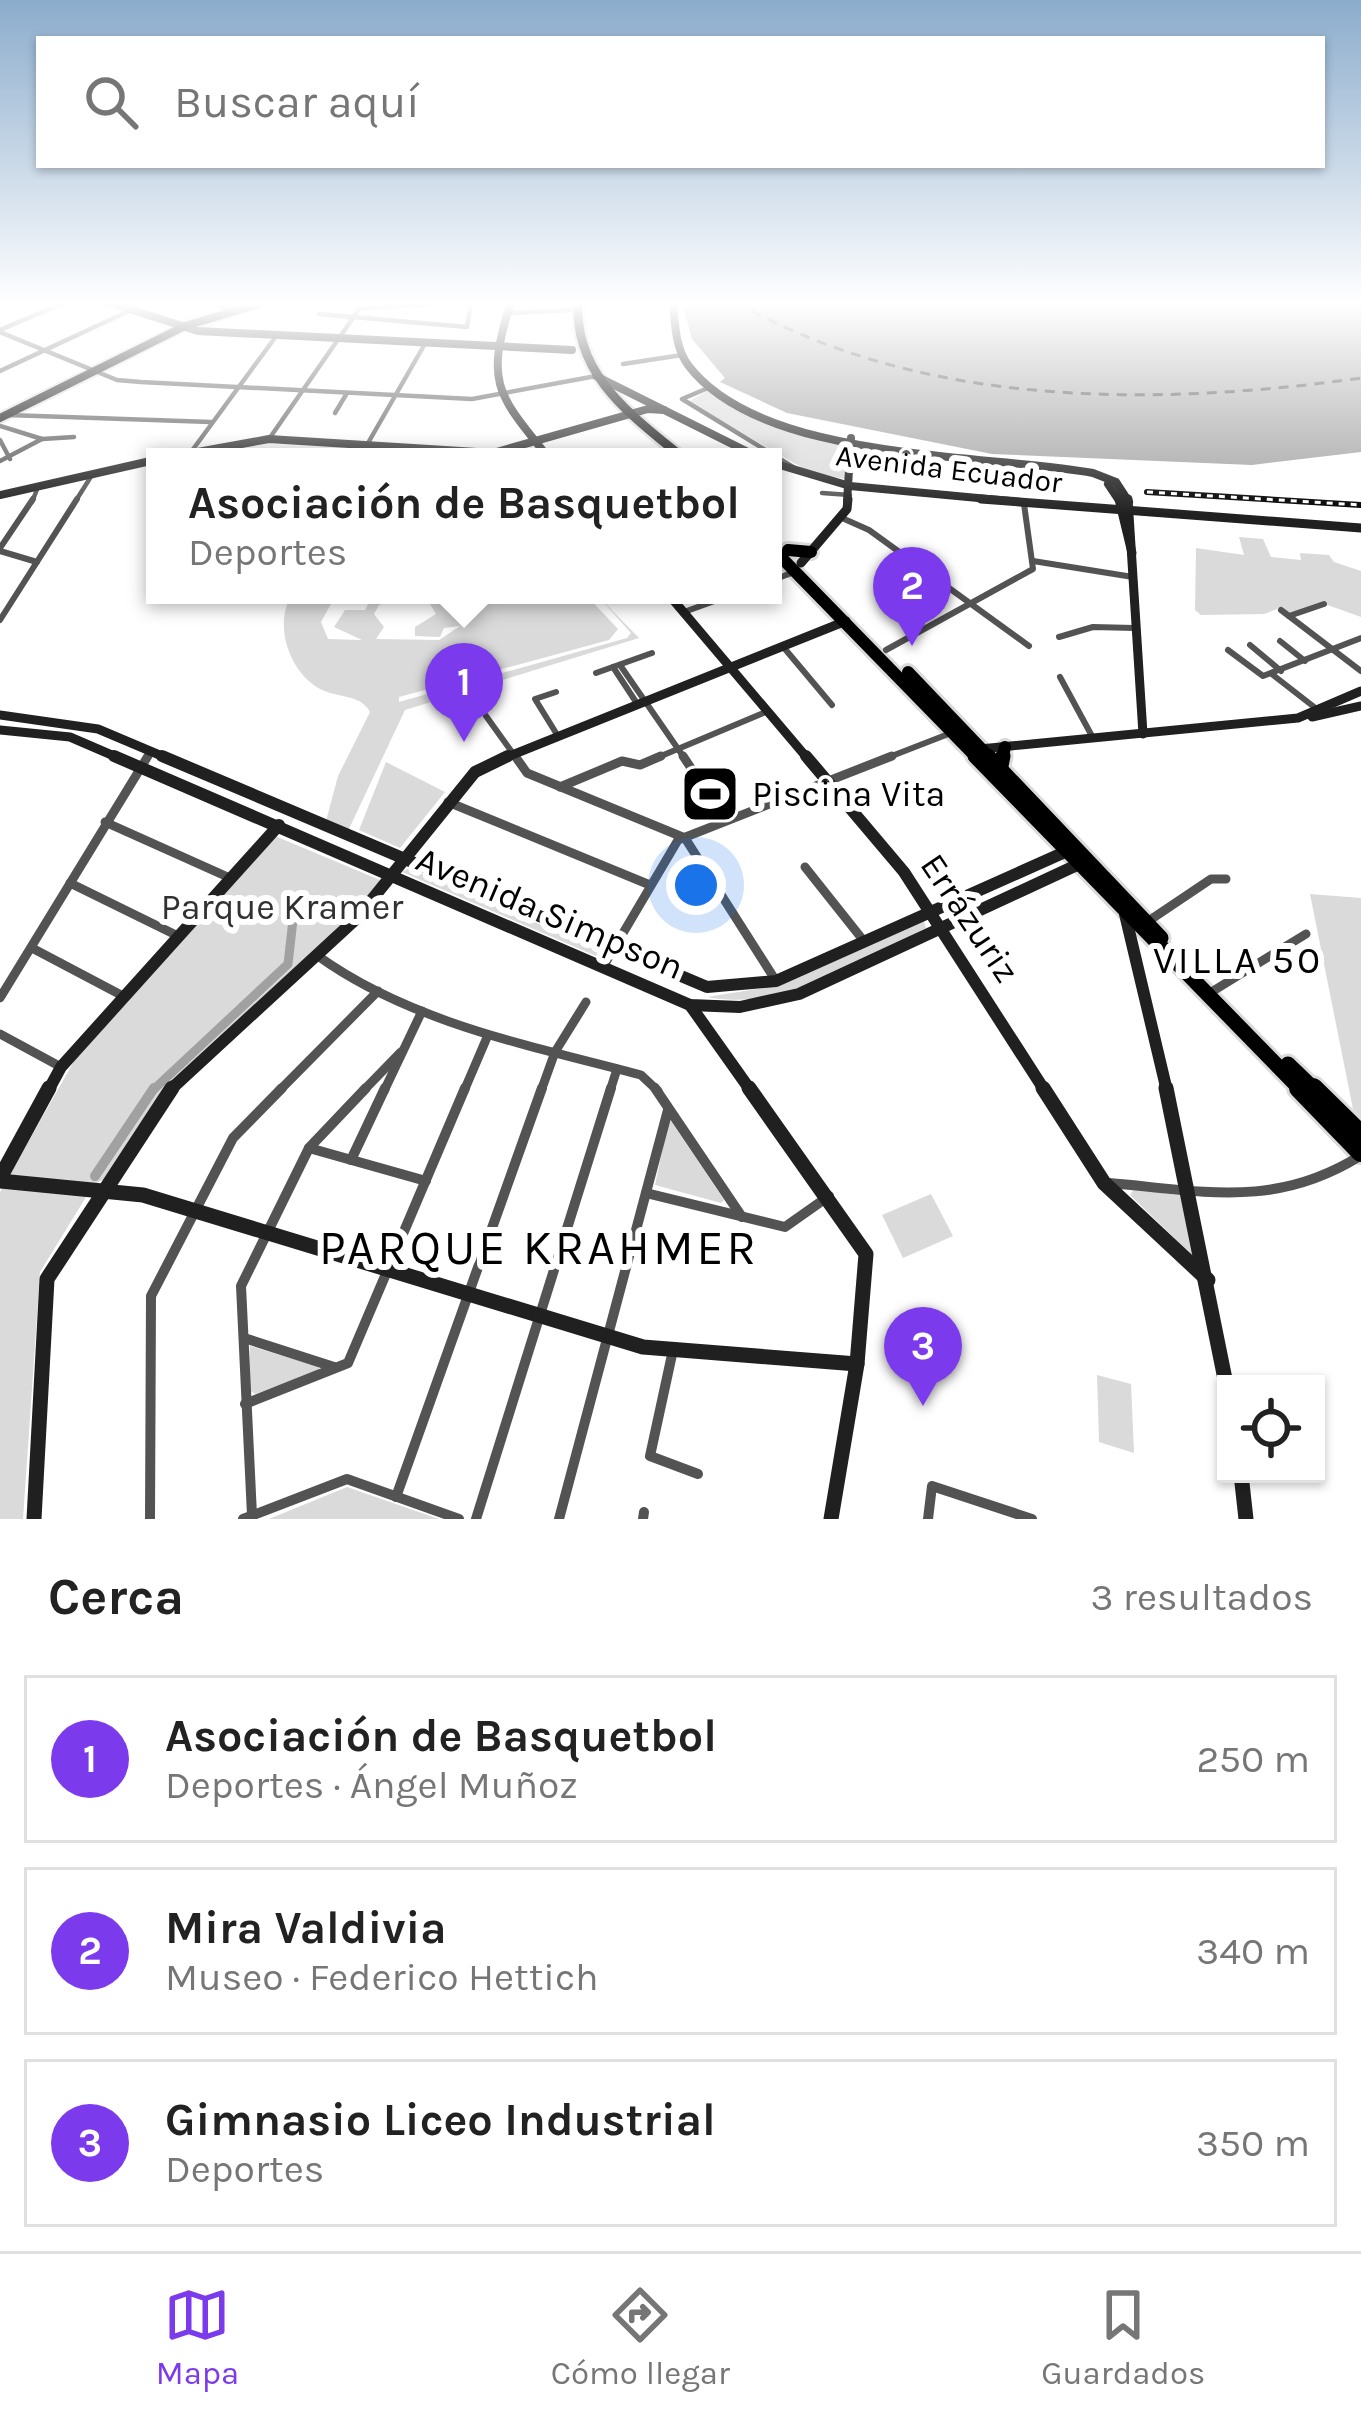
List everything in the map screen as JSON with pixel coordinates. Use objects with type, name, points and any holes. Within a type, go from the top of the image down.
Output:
[{"type":"highway","points":[[589,373],[662,448]]},
{"type":"highway","points":[[590,373],[592,377]]},
{"type":"highway","points":[[627,415],[670,448]]},
{"type":"highway","points":[[782,544],[1213,991],[1361,1136]]},
{"type":"highway","points":[[782,554],[802,565],[846,621],[951,734],[1361,1154]]},
{"type":"highway","points":[[951,734],[980,749]]},
{"type":"highway","points":[[1000,771],[1004,747]]},
{"type":"highway","points":[[1071,859],[1097,868]]},
{"type":"main road","points":[[2,417],[86,373]]},
{"type":"main road","points":[[499,373],[500,398],[541,448]]},
{"type":"main road","points":[[696,373],[708,388],[775,421],[1111,480],[1130,500],[1157,512],[1361,528]]},
{"type":"main road","points":[[592,377],[740,448]]},
{"type":"main road","points":[[513,448],[650,406]]},
{"type":"main road","points":[[802,565],[842,518],[850,490],[851,438]]},
{"type":"main road","points":[[217,448],[269,440],[414,448]]},
{"type":"main road","points":[[0,495],[146,462]]},
{"type":"main road","name":"Avenida Ecuador","points":[[782,466],[850,490],[1157,512]]},
{"type":"main road","points":[[1070,471],[1111,485],[1132,553]]},
{"type":"main road","points":[[1130,500],[1143,734]]},
{"type":"main road","name":"Errázuriz","points":[[677,604],[931,908],[1104,1183],[1208,1280]]},
{"type":"main road","points":[[34,1519],[47,1279],[170,1090],[318,956],[392,878],[475,772],[556,733],[785,649],[846,621]]},
{"type":"main road","points":[[1298,718],[1361,691]]},
{"type":"main road","points":[[980,749],[1342,714],[1361,706]]},
{"type":"main road","points":[[1322,708],[1361,718]]},
{"type":"main road","name":"Avenida Simpson","points":[[5,715],[82,724],[695,985],[732,989],[776,981],[931,908],[1071,859]]},
{"type":"main road","name":"Avenida Simpson","points":[[0,730],[70,737],[690,1004],[740,1006],[799,994],[1071,859]]},
{"type":"main road","points":[[289,814],[61,1067],[0,1179],[103,1190],[193,1210],[610,1337],[673,1350],[856,1364]]},
{"type":"main road","points":[[1125,914],[1190,1186],[1224,1375]]},
{"type":"main road","points":[[695,985],[690,1004],[866,1254],[856,1364],[831,1519]]},
{"type":"main road","points":[[1242,1483],[1246,1519]]},
{"type":"street","points":[[100,373],[118,380],[500,398],[592,377]]},
{"type":"street","points":[[194,448],[249,373]]},
{"type":"street","points":[[269,440],[316,373]]},
{"type":"street","points":[[365,448],[408,373]]},
{"type":"street","points":[[708,388],[682,399],[761,448]]},
{"type":"street","points":[[335,413],[348,392]]},
{"type":"street","points":[[2,417],[211,422]]},
{"type":"street","points":[[2,417],[42,439]]},
{"type":"street","points":[[0,461],[42,439],[74,436]]},
{"type":"street","points":[[0,440],[10,459]]},
{"type":"street","points":[[782,461],[800,472]]},
{"type":"street","points":[[0,620],[92,475]]},
{"type":"street","points":[[37,562],[0,549],[38,487]]},
{"type":"street","points":[[822,493],[850,490]]},
{"type":"street","points":[[886,650],[1033,569],[1024,504]]},
{"type":"street","points":[[842,518],[869,530],[1029,646]]},
{"type":"street","points":[[1033,562],[1133,578]]},
{"type":"street","points":[[782,575],[802,565]]},
{"type":"street","points":[[684,612],[706,604]]},
{"type":"street","points":[[1289,616],[1324,604]]},
{"type":"street","points":[[1281,610],[1361,671]]},
{"type":"street","points":[[1059,638],[1093,627],[1134,628]]},
{"type":"street","points":[[1228,650],[1257,674],[1277,673],[1361,638]]},
{"type":"street","points":[[1280,641],[1305,661]]},
{"type":"street","points":[[1250,645],[1322,708]]},
{"type":"street","points":[[785,649],[832,705]]},
{"type":"street","points":[[596,673],[652,653]]},
{"type":"street","points":[[616,666],[691,768]]},
{"type":"street","points":[[1060,677],[1093,738]]},
{"type":"street","points":[[556,692],[535,699],[556,733]]},
{"type":"street","points":[[558,788],[622,760],[633,767],[768,711]]},
{"type":"street","points":[[0,730],[5,715]]},
{"type":"street","points":[[486,716],[526,773],[685,838],[776,981]]},
{"type":"street","points":[[602,968],[677,840],[951,734]]},
{"type":"street","points":[[0,998],[150,753]]},
{"type":"street","points":[[447,802],[650,885]]},
{"type":"street","points":[[105,821],[230,878]]},
{"type":"street","points":[[806,867],[863,940]]},
{"type":"street","points":[[1147,922],[1211,879],[1226,879]]},
{"type":"street","points":[[70,883],[179,936]]},
{"type":"street","points":[[1213,991],[1306,934]]},
{"type":"street","points":[[32,947],[124,997]]},
{"type":"street","points":[[318,956],[422,1011],[649,1081],[742,1217]]},
{"type":"street","points":[[151,1519],[151,1296],[233,1138],[378,991]]},
{"type":"street","points":[[396,1497],[555,1052],[586,1002]]},
{"type":"street","points":[[351,1160],[422,1011]]},
{"type":"street","points":[[0,1034],[61,1067]]},
{"type":"street","points":[[245,1404],[338,1368],[355,1352],[488,1035]]},
{"type":"street","points":[[401,1052],[308,1148],[241,1286],[248,1517],[347,1479],[459,1519]]},
{"type":"street","points":[[476,1519],[617,1069]]},
{"type":"street","points":[[559,1519],[668,1110]]},
{"type":"street","points":[[308,1148],[426,1181]]},
{"type":"street","points":[[1104,1183],[1190,1186],[1263,1197],[1290,1192],[1361,1154]]},
{"type":"street","points":[[646,1193],[785,1227],[829,1196]]},
{"type":"street","points":[[244,1338],[338,1368]]},
{"type":"street","points":[[673,1350],[650,1456],[698,1474]]},
{"type":"street","points":[[928,1519],[932,1486],[1005,1515],[1032,1519]]},
{"type":"green space","points":[[707,391],[757,419],[845,442],[845,479],[810,472],[782,456],[782,448],[768,448],[688,402]]},
{"type":"green space","points":[[1239,537],[1263,539],[1271,557],[1301,560],[1300,553],[1329,555],[1334,562],[1361,571],[1361,617],[1322,603],[1289,614],[1282,607],[1264,614],[1201,615],[1195,610],[1196,548],[1244,555]]},
{"type":"green space","points":[[288,604],[331,604],[321,622],[328,639],[362,640],[334,627],[345,610],[382,604],[374,614],[384,627],[376,639],[439,640],[460,626],[444,628],[440,637],[415,636],[415,627],[436,614],[430,604],[594,604],[618,629],[609,640],[399,697],[399,702],[627,638],[631,633],[605,604],[639,638],[405,710],[348,831],[326,821],[338,776],[370,712],[355,699],[309,681],[287,646]]},
{"type":"green space","points":[[386,762],[445,792],[400,848],[359,830]]},
{"type":"green space","name":"Parque Kramer","points":[[275,836],[380,880],[349,922],[165,1090],[105,1179],[94,1184],[40,1272],[23,1519],[0,1519],[0,1192],[78,1054]]},
{"type":"green space","points":[[409,868],[604,952],[603,959],[402,872]]},
{"type":"green space","points":[[1310,894],[1361,898],[1361,1118],[1353,1109]]},
{"type":"green space","points":[[924,921],[926,928],[792,990],[736,1000],[707,997],[780,985]]},
{"type":"green space","points":[[669,1118],[724,1200],[721,1203],[655,1185]]},
{"type":"green space","points":[[1134,1189],[1185,1196],[1194,1257],[1130,1195]]},
{"type":"green space","points":[[931,1194],[953,1236],[903,1258],[882,1215]]},
{"type":"green space","points":[[250,1346],[319,1367],[319,1371],[255,1394],[249,1390]]},
{"type":"green space","points":[[1097,1375],[1131,1384],[1134,1453],[1099,1442]]},
{"type":"green space","points":[[347,1487],[439,1519],[269,1519]]},
{"type":"shaded area","points":[[721,373],[1361,373],[1361,452],[1252,465],[992,454],[787,413],[720,382],[725,378]]},
{"type":"waterway","points":[[152,1091],[288,964],[293,920]]},
{"type":"waterway","points":[[95,1176],[154,1088]]},
{"type":"ferry route","points":[[927,373],[1040,391],[1121,395],[1202,393],[1361,378]]},
{"type":"railway","points":[[1147,492],[1361,505]]},
{"type":"place","name":"Mira Valdivia","points":[[912,646]]},
{"type":"place","name":"Asociación de Basquetbol","points":[[464,742]]},
{"type":"place","name":"Piscina Vita","points":[[710,794]]},
{"type":"place","name":"Gimnasio Liceo Industrial","points":[[923,1406]]},
{"type":"district","name":"VILLA 50","points":[[1238,960]]},
{"type":"district","name":"PARQUE KRAHMER","points":[[539,1248]]}]
